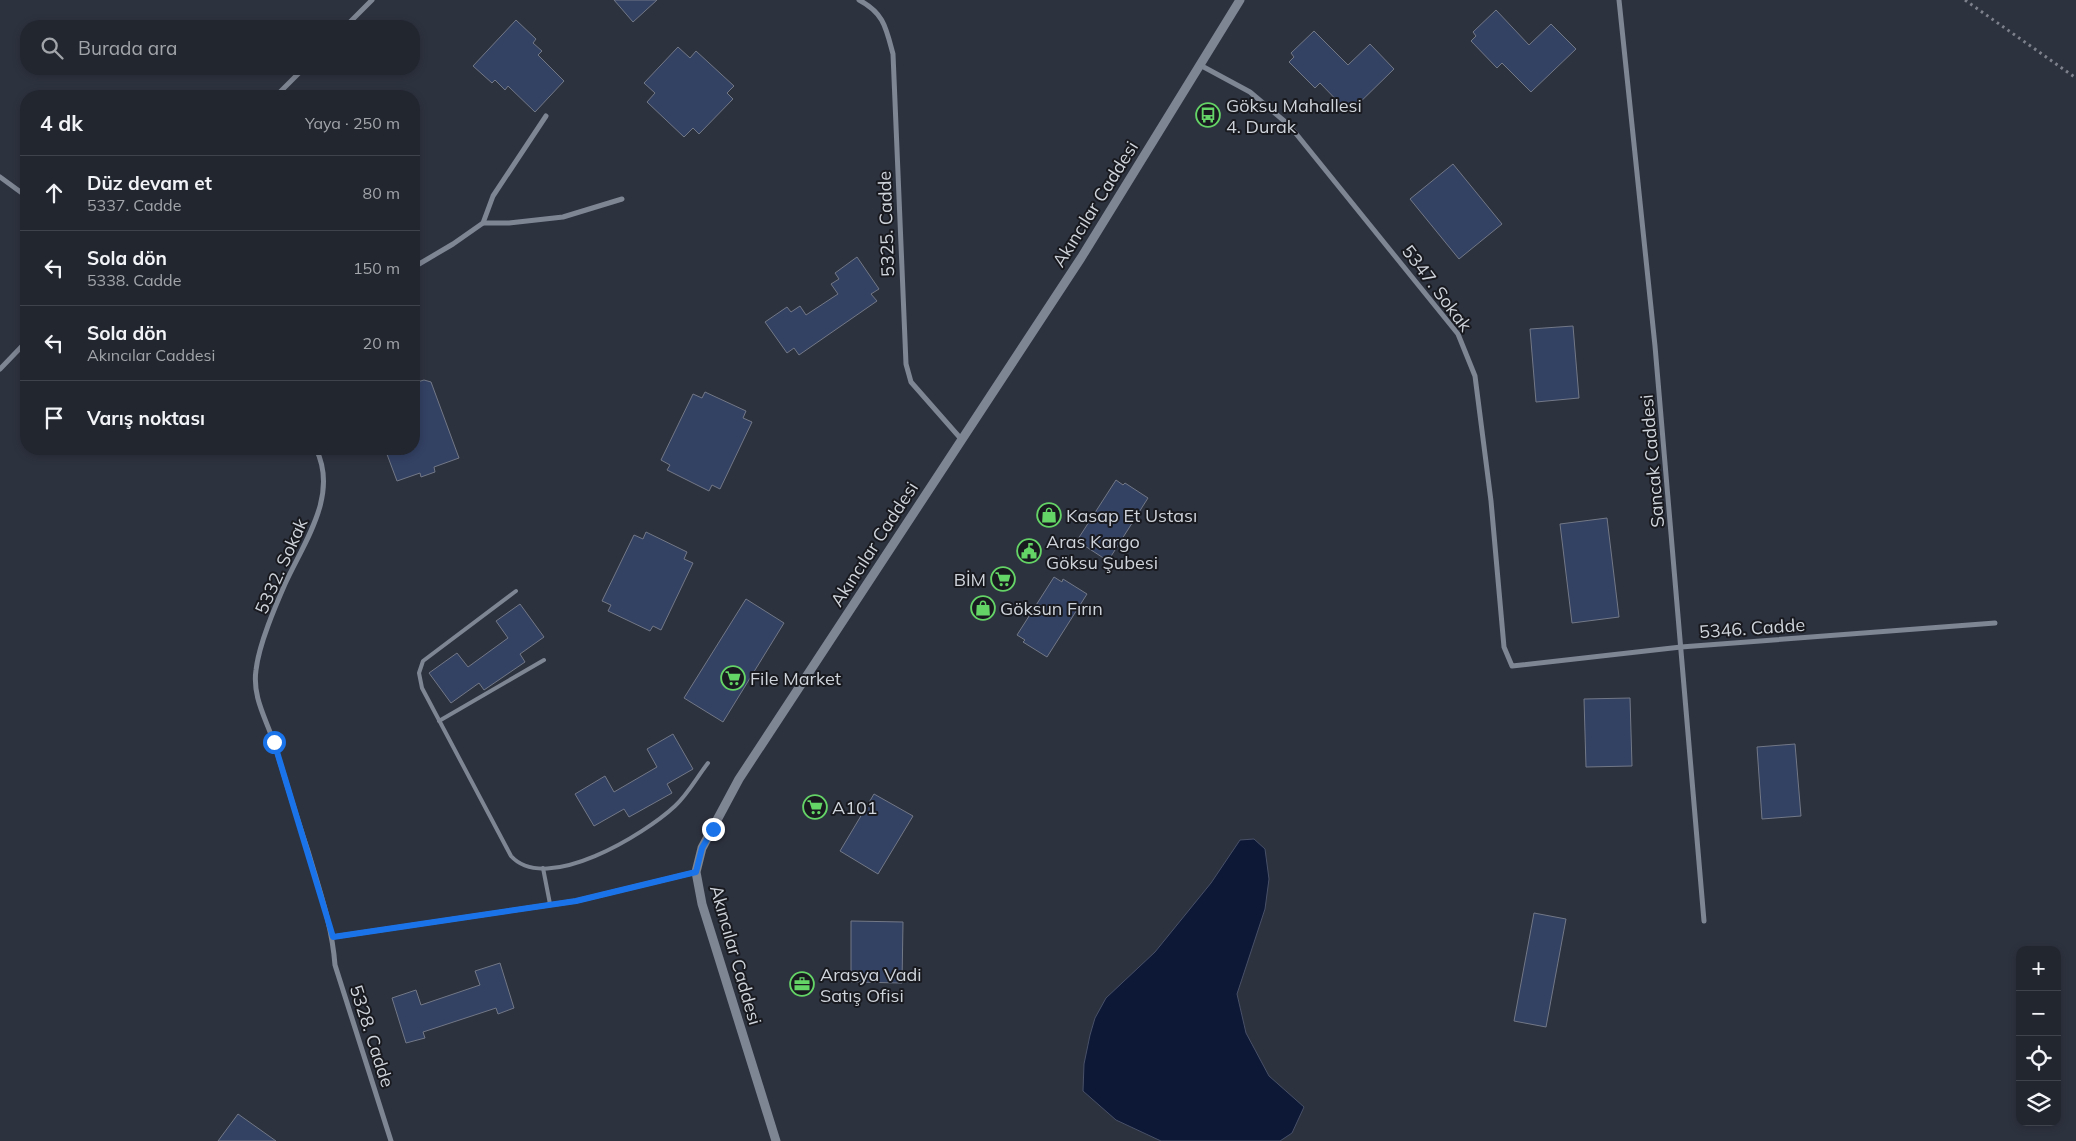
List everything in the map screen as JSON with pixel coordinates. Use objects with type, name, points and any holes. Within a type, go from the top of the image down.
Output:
[{"type":"street","points":[[352,20],[372,0]]},
{"type":"street","name":"5325. Cadde","points":[[859,0],[873,8],[885,23],[893,54],[906,364],[911,382],[962,440]]},
{"type":"street","name":"Akıncılar Caddesi","points":[[776,1141],[719,963],[696,872],[702,848],[739,779],[1081,258],[1240,0]]},
{"type":"street","name":"Sancak Caddesi","points":[[1619,0],[1655,346],[1704,921]]},
{"type":"street","name":"5347. Sokak","points":[[1200,65],[1250,92],[1288,125],[1458,334],[1475,376],[1491,501],[1504,647],[1512,666]]},
{"type":"street","points":[[282,90],[297,75]]},
{"type":"street","points":[[483,223],[493,196],[546,116]]},
{"type":"street","points":[[0,177],[20,192]]},
{"type":"street","points":[[420,263],[445,249],[483,223],[509,223],[563,217],[622,199]]},
{"type":"street","points":[[0,369],[20,348]]},
{"type":"street","name":"5332. Sokak","points":[[255,694],[256,669],[266,635],[285,585],[318,517],[323,488],[321,459],[319,455]]},
{"type":"street","name":"5346. Cadde","points":[[1512,666],[1681,647],[1995,623]]},
{"type":"street","name":"5328. Cadde","points":[[255,694],[274,742],[333,937],[335,964],[391,1141]]},
{"type":"street","points":[[333,937],[576,901],[696,872]]},
{"type":"lane","points":[[516,591],[423,661],[419,673],[422,688],[439,721],[511,856],[518,863],[529,868],[553,868],[624,844],[676,805],[708,763]]},
{"type":"lane","points":[[439,721],[544,660]]},
{"type":"lane","points":[[543,868],[550,904]]},
{"type":"path","points":[[1965,0],[2076,78]]},
{"type":"water","points":[[1254,839],[1265,849],[1269,879],[1265,909],[1237,994],[1246,1033],[1269,1076],[1304,1107],[1292,1133],[1280,1141],[1161,1141],[1116,1120],[1083,1091],[1084,1064],[1095,1018],[1106,998],[1155,952],[1211,883],[1240,840]]},
{"type":"building","points":[[614,0],[657,0],[633,22]]},
{"type":"building","points":[[1496,10],[1529,45],[1551,24],[1576,49],[1531,92],[1502,63],[1497,68],[1471,41],[1476,36],[1473,32]]},
{"type":"building","points":[[516,20],[536,39],[533,43],[542,51],[538,55],[564,81],[535,112],[508,86],[505,90],[495,80],[492,83],[473,66]]},
{"type":"building","points":[[1314,31],[1348,65],[1370,44],[1394,69],[1349,113],[1320,83],[1315,88],[1289,62],[1294,57],[1291,53]]},
{"type":"building","points":[[678,47],[690,58],[696,51],[734,86],[727,93],[733,99],[699,134],[693,128],[684,137],[647,102],[655,93],[644,83]]},
{"type":"building","points":[[1453,164],[1502,224],[1459,259],[1410,199]]},
{"type":"building","points":[[857,257],[879,289],[871,294],[877,301],[799,355],[794,348],[787,353],[765,322],[787,307],[791,312],[800,306],[806,315],[838,294],[831,284],[839,279],[835,273]]},
{"type":"building","points":[[1573,326],[1579,398],[1536,402],[1530,329]]},
{"type":"building","points":[[420,381],[431,382],[459,458],[434,467],[435,472],[421,477],[420,473],[397,481],[387,455],[420,455]]},
{"type":"building","points":[[705,392],[746,411],[743,418],[752,422],[720,489],[712,485],[709,491],[667,470],[670,465],[661,460],[693,394],[702,398]]},
{"type":"building","points":[[1116,480],[1123,485],[1125,483],[1148,498],[1108,561],[1085,546],[1086,544],[1078,539]]},
{"type":"building","points":[[1607,518],[1619,617],[1572,623],[1560,524]]},
{"type":"building","points":[[646,532],[687,552],[684,559],[693,563],[661,630],[653,626],[650,631],[608,611],[611,605],[602,601],[634,535],[643,539]]},
{"type":"building","points":[[1054,577],[1062,582],[1063,579],[1087,594],[1047,657],[1023,642],[1025,640],[1017,635]]},
{"type":"building","points":[[746,599],[784,623],[723,722],[684,698]]},
{"type":"building","points":[[520,604],[544,637],[520,654],[525,662],[484,690],[479,683],[451,703],[429,673],[457,653],[468,667],[508,638],[496,621]]},
{"type":"building","points":[[1630,698],[1632,766],[1586,767],[1584,699]]},
{"type":"building","points":[[673,734],[693,769],[667,784],[672,793],[629,817],[624,809],[594,826],[575,794],[605,776],[614,792],[657,767],[647,749]]},
{"type":"building","points":[[1795,744],[1801,816],[1762,819],[1757,747]]},
{"type":"building","points":[[874,794],[913,816],[878,874],[840,851]]},
{"type":"building","points":[[1534,913],[1566,919],[1546,1027],[1514,1021]]},
{"type":"building","points":[[851,921],[903,922],[902,983],[851,982]]},
{"type":"building","points":[[500,963],[514,1008],[498,1014],[496,1008],[423,1032],[425,1038],[406,1043],[392,998],[416,990],[421,1005],[480,985],[475,971]]},
{"type":"building","points":[[238,1114],[276,1141],[218,1141]]},
{"type":"place","name":"Göksu Mahallesi 4. Durak","points":[[1208,115]]},
{"type":"place","name":"Kasap Et Ustası","points":[[1049,515]]},
{"type":"place","name":"Aras Kargo Göksu Şubesi","points":[[1029,551]]},
{"type":"place","name":"BİM","points":[[1003,579]]},
{"type":"place","name":"Göksun Fırın","points":[[983,608]]},
{"type":"place","name":"File Market","points":[[733,678]]},
{"type":"place","name":"A101","points":[[815,807]]},
{"type":"place","name":"Arasya Vadi Satış Ofisi","points":[[802,984]]},
{"type":"route","points":[[274,742],[333,937],[576,901],[696,872],[702,848],[713,829]]}]
